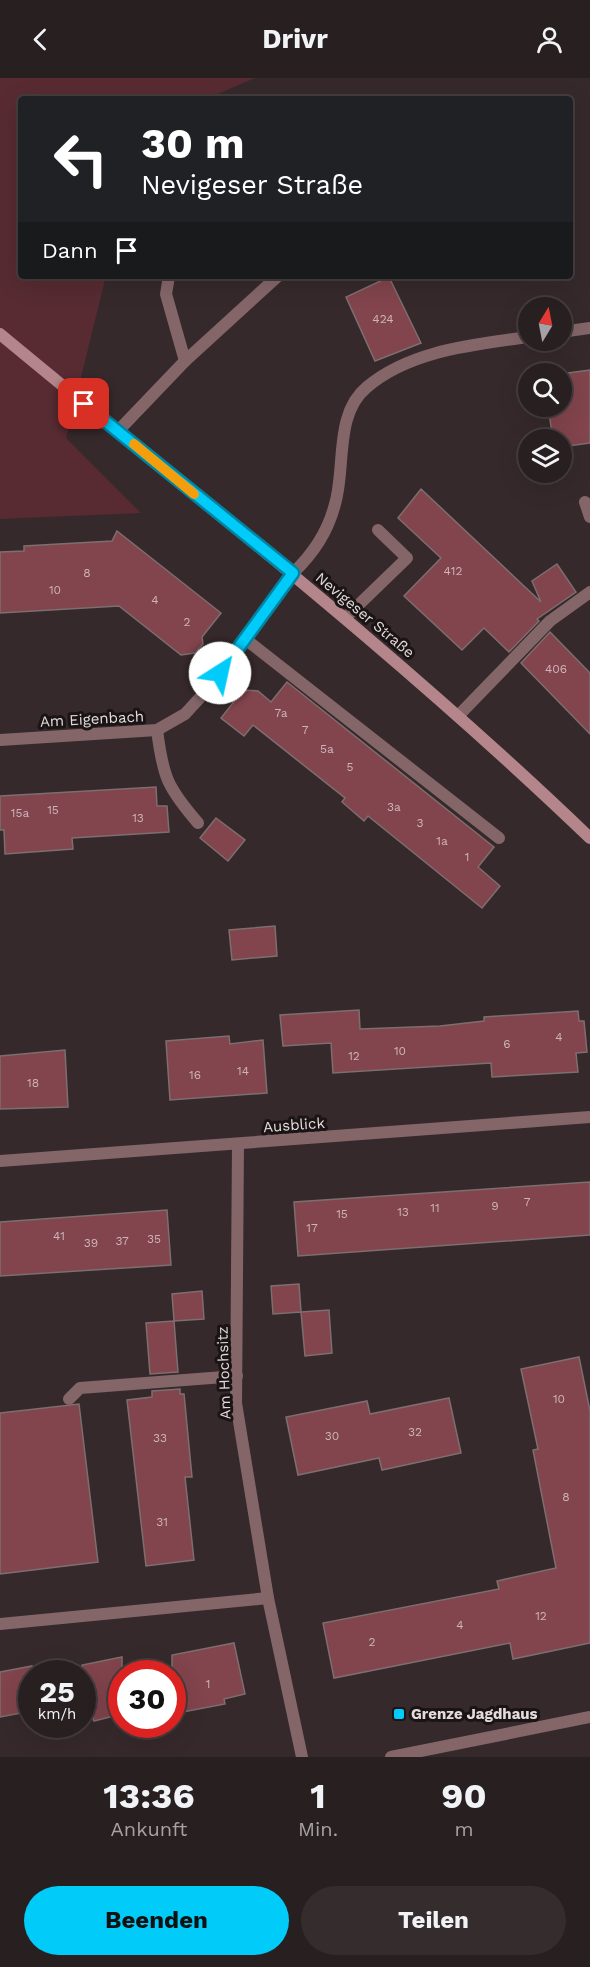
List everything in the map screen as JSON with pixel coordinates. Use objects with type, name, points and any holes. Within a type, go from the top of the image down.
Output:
[{"type":"main road","name":"Nevigeser Straße","points":[[0,334],[346,617],[589,836]]},
{"type":"street","points":[[168,279],[166,294],[185,361]]},
{"type":"street","points":[[118,431],[185,361],[275,279]]},
{"type":"street","points":[[572,330],[590,328]]},
{"type":"street","name":"Am Eigenbach","points":[[0,740],[157,730],[185,714],[207,690],[293,573],[315,552],[335,505],[349,413],[366,387],[398,368],[445,350],[518,339]]},
{"type":"street","points":[[585,502],[590,517]]},
{"type":"street","points":[[346,617],[407,558],[378,530]]},
{"type":"street","points":[[458,716],[550,621],[590,592]]},
{"type":"street","points":[[244,638],[499,838]]},
{"type":"street","points":[[157,730],[162,768],[173,795],[198,824]]},
{"type":"street","name":"Ausblick","points":[[0,1161],[590,1118]]},
{"type":"street","name":"Am Hochsitz","points":[[238,1144],[236,1402],[268,1598],[302,1757]]},
{"type":"street","points":[[69,1399],[80,1388],[237,1376]]},
{"type":"street","points":[[0,1624],[268,1598]]},
{"type":"street","points":[[391,1757],[590,1717]]},
{"type":"shaded area","points":[[0,78],[255,78],[213,96],[18,96],[18,279],[105,279],[66,438],[141,513],[0,519]]},
{"type":"building","points":[[385,279],[390,279],[421,343],[375,361],[346,297]]},
{"type":"building","points":[[590,370],[590,443],[572,445],[572,429],[551,429],[550,417],[572,417],[572,372]]},
{"type":"building","points":[[421,489],[541,602],[532,581],[557,564],[576,592],[537,619],[539,621],[509,652],[484,628],[462,650],[404,596],[441,558],[398,518]]},
{"type":"building","points":[[117,531],[221,613],[202,637],[203,644],[195,653],[181,655],[119,606],[0,613],[0,552],[24,551],[24,546],[112,541]]},
{"type":"building","points":[[550,632],[590,673],[590,734],[521,663]]},
{"type":"building","points":[[287,682],[494,847],[478,867],[500,886],[482,908],[368,816],[364,821],[342,802],[345,798],[253,725],[244,736],[221,718],[243,690],[258,691],[271,702]]},
{"type":"building","points":[[156,787],[157,806],[167,806],[169,832],[72,838],[73,849],[5,854],[4,830],[0,830],[0,796]]},
{"type":"building","points":[[216,818],[245,840],[228,861],[200,838]]},
{"type":"building","points":[[275,926],[277,956],[232,960],[229,930]]},
{"type":"building","points":[[359,1010],[360,1029],[440,1026],[484,1021],[484,1017],[578,1011],[579,1021],[584,1021],[587,1052],[576,1053],[578,1072],[492,1077],[491,1063],[333,1073],[331,1043],[283,1046],[280,1015]]},
{"type":"building","points":[[229,1036],[230,1044],[263,1040],[267,1093],[170,1100],[166,1041]]},
{"type":"building","points":[[65,1050],[68,1107],[0,1109],[0,1056]]},
{"type":"building","points":[[590,1182],[590,1235],[298,1256],[294,1202]]},
{"type":"building","points":[[167,1210],[171,1265],[0,1276],[0,1222]]},
{"type":"building","points":[[299,1284],[301,1312],[273,1314],[271,1286]]},
{"type":"building","points":[[202,1291],[204,1319],[174,1321],[172,1294]]},
{"type":"building","points":[[329,1310],[332,1353],[305,1356],[301,1312]]},
{"type":"building","points":[[174,1321],[178,1372],[150,1374],[146,1323]]},
{"type":"building","points":[[579,1357],[590,1411],[590,1643],[513,1659],[510,1643],[334,1678],[323,1623],[499,1589],[497,1581],[556,1568],[533,1450],[538,1449],[521,1369]]},
{"type":"building","points":[[180,1389],[180,1394],[184,1394],[192,1477],[185,1477],[194,1560],[146,1566],[127,1400],[152,1397],[152,1391]]},
{"type":"building","points":[[449,1398],[461,1453],[382,1470],[379,1458],[298,1475],[286,1417],[367,1401],[370,1414]]},
{"type":"building","points":[[79,1404],[98,1562],[0,1574],[0,1413]]},
{"type":"building","points":[[234,1643],[245,1694],[224,1699],[225,1704],[186,1711],[186,1660],[172,1660],[172,1655]]},
{"type":"building","points":[[122,1657],[122,1660],[108,1660],[108,1718],[96,1720],[96,1662]]},
{"type":"building","points":[[18,1669],[18,1714],[0,1717],[0,1672]]},
{"type":"slow traffic","points":[[134,444],[194,494]]},
{"type":"place","name":"Grenze Jagdhaus","points":[[399,1714]]},
{"type":"route","points":[[84,404],[293,573],[220,673]]}]
